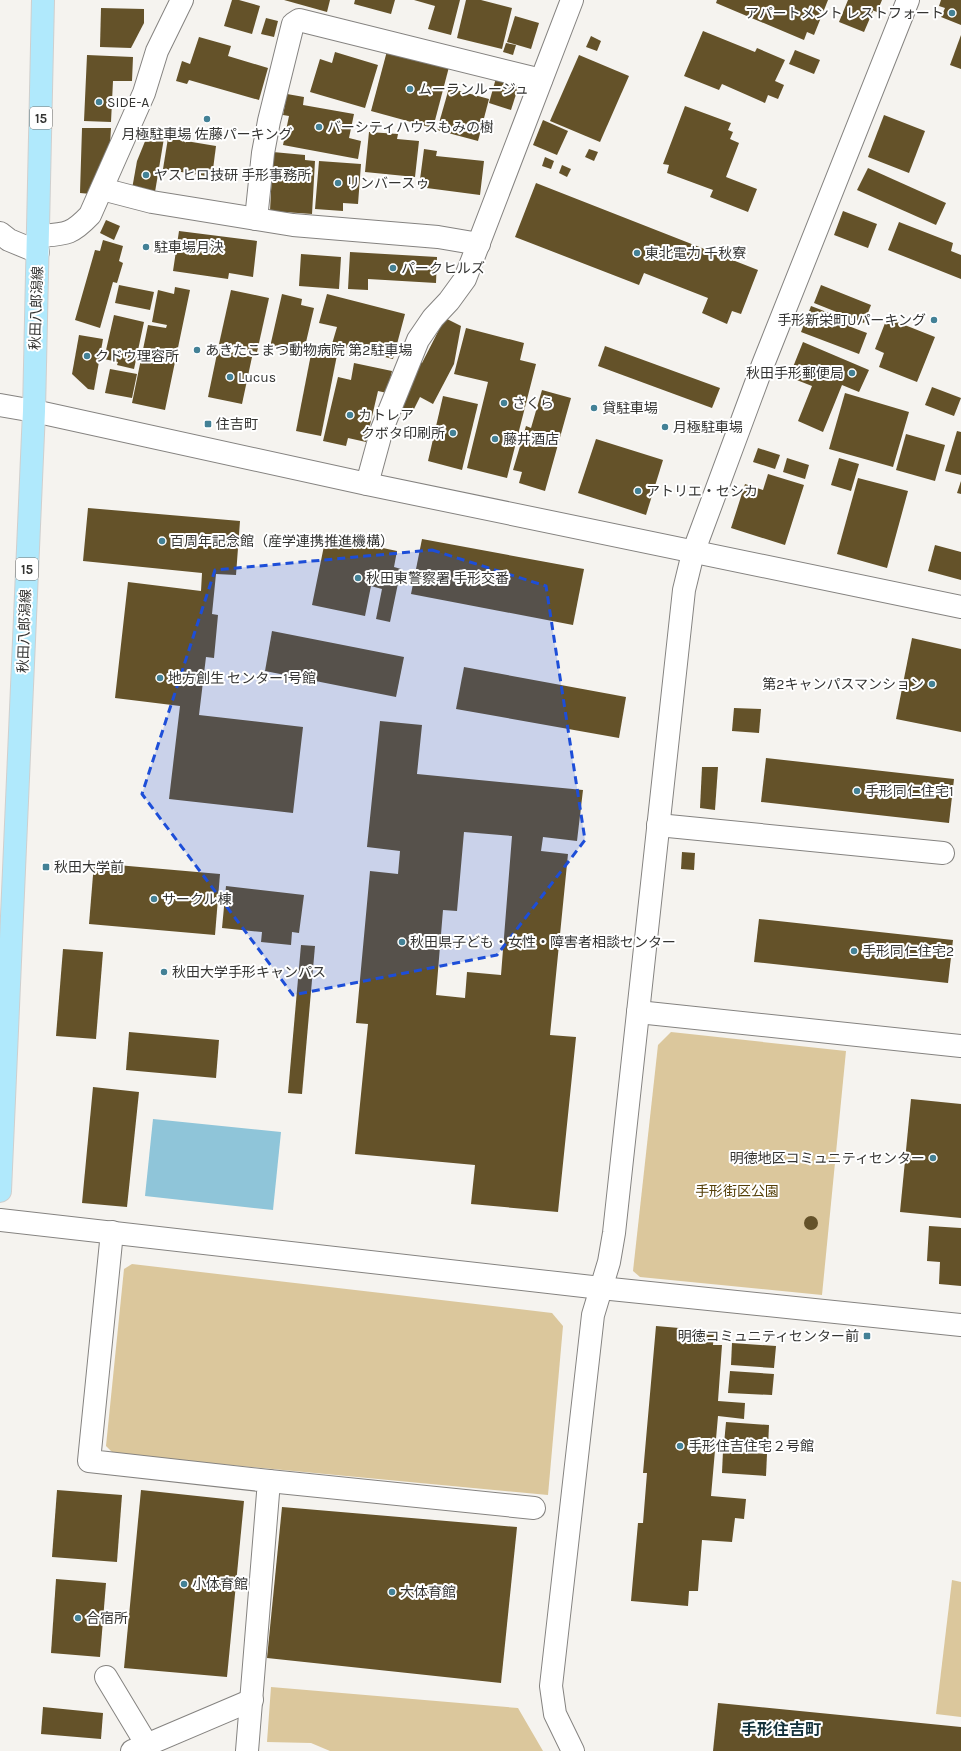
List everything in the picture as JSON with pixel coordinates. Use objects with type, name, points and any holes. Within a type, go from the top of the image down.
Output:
[{"type":"main road","name":"秋田八郎潟線","points":[[0,1190],[34,411],[43,0]]},
{"type":"street","points":[[0,233],[9,240],[38,244],[78,228],[90,215],[144,93],[157,51],[182,0]]},
{"type":"street","points":[[367,484],[382,429],[418,340],[433,318],[449,301],[465,279],[572,0]]},
{"type":"street","points":[[573,1751],[555,1714],[552,1686],[593,1315],[609,1262],[614,1233],[684,590],[693,552],[807,250],[908,0]]},
{"type":"street","points":[[256,220],[263,153],[269,121],[292,24],[299,20],[541,80]]},
{"type":"street","points":[[102,189],[152,202],[256,220],[293,225],[438,237],[479,244]]},
{"type":"street","points":[[0,405],[34,411],[367,484],[961,606]]},
{"type":"street","points":[[658,825],[943,853]]},
{"type":"street","points":[[638,1012],[961,1046]]},
{"type":"street","points":[[0,1220],[601,1288],[961,1325]]},
{"type":"street","points":[[112,1232],[89,1461],[534,1508]]},
{"type":"street","points":[[247,1751],[270,1481]]},
{"type":"street","points":[[106,1677],[140,1748],[252,1700]]},
{"type":"highlighted area","points":[[432,550],[546,586],[585,840],[497,955],[293,995],[142,794],[215,570]]},
{"type":"green space","name":"手形街区公園","points":[[671,1032],[846,1051],[822,1295],[640,1277],[633,1271],[658,1045]]},
{"type":"green space","points":[[132,1264],[552,1313],[563,1326],[548,1495],[114,1454],[106,1446],[124,1269]]},
{"type":"green space","points":[[952,1580],[961,1582],[961,1717],[936,1714]]},
{"type":"green space","points":[[271,1687],[518,1708],[543,1751],[330,1751],[311,1743],[267,1742]]},
{"type":"water","points":[[153,1119],[281,1132],[273,1210],[145,1196]]},
{"type":"building","points":[[232,0],[239,0],[260,6],[252,34],[224,26]]},
{"type":"building","points":[[284,0],[330,0],[327,12]]},
{"type":"building","points":[[355,0],[395,0],[391,14],[354,4]]},
{"type":"building","points":[[414,0],[460,0],[451,35],[428,29],[435,6]]},
{"type":"building","points":[[466,0],[481,0],[512,8],[502,49],[457,38]]},
{"type":"building","points":[[717,0],[828,0],[814,35],[807,32],[804,40],[716,3]]},
{"type":"building","points":[[848,0],[882,0],[877,12],[859,5],[873,11],[864,32],[839,22]]},
{"type":"building","name":"アパートメント レストフォート","points":[[941,0],[961,0],[961,25],[941,17],[945,8],[939,6]]},
{"type":"building","points":[[101,8],[144,9],[144,23],[131,48],[100,47]]},
{"type":"building","points":[[515,16],[539,23],[531,49],[507,42]]},
{"type":"building","points":[[266,18],[278,21],[274,37],[261,34]]},
{"type":"building","points":[[703,31],[755,52],[757,48],[785,60],[775,81],[784,85],[778,99],[768,95],[765,103],[722,84],[719,90],[684,76]]},
{"type":"building","points":[[961,35],[961,69],[950,65]]},
{"type":"building","points":[[591,36],[601,41],[597,51],[586,47]]},
{"type":"building","points":[[199,37],[231,46],[228,56],[268,68],[259,100],[189,80],[187,84],[176,81],[182,61],[190,64]]},
{"type":"building","points":[[506,43],[516,45],[513,55],[503,52]]},
{"type":"building","points":[[795,50],[820,60],[814,74],[789,64]]},
{"type":"building","name":"ムーランルージュ","points":[[387,51],[449,67],[433,128],[371,111]]},
{"type":"building","points":[[335,52],[378,65],[365,108],[310,92],[320,59],[332,63]]},
{"type":"building","points":[[87,55],[133,57],[132,81],[113,81],[111,122],[84,121]]},
{"type":"building","points":[[579,55],[629,76],[600,142],[550,121]]},
{"type":"building","points":[[496,78],[519,85],[511,110],[489,103]]},
{"type":"building","points":[[449,88],[489,99],[478,141],[437,130]]},
{"type":"building","name":"バーシティハウスもみの樹","points":[[287,94],[304,97],[303,105],[354,114],[349,138],[361,141],[358,159],[283,145],[289,116],[283,115]]},
{"type":"building","points":[[685,106],[731,123],[728,130],[733,132],[730,139],[739,143],[726,177],[757,189],[748,212],[710,197],[713,190],[667,173],[669,165],[663,164]]},
{"type":"building","points":[[884,115],[925,131],[909,173],[868,157]]},
{"type":"building","points":[[543,120],[568,131],[557,155],[533,145]]},
{"type":"building","points":[[82,128],[111,128],[110,144],[91,194],[80,193]]},
{"type":"building","points":[[369,132],[398,134],[397,139],[419,141],[415,177],[365,172]]},
{"type":"building","name":"ヤスヒロ技研 手形事務所","points":[[148,134],[164,138],[155,192],[132,189],[137,161]]},
{"type":"building","points":[[168,138],[216,146],[212,177],[163,169]]},
{"type":"building","points":[[424,149],[437,151],[436,156],[484,161],[480,195],[419,187]]},
{"type":"building","points":[[589,149],[598,152],[594,161],[585,157]]},
{"type":"building","points":[[273,152],[305,155],[305,160],[315,161],[312,214],[270,211]]},
{"type":"building","points":[[545,157],[554,161],[551,169],[542,166]]},
{"type":"building","name":"リンバースゥ","points":[[319,161],[361,164],[358,204],[343,203],[343,211],[315,209]]},
{"type":"building","points":[[562,165],[571,169],[567,177],[559,173]]},
{"type":"building","points":[[868,168],[946,203],[936,225],[857,190]]},
{"type":"building","name":"東北電力 千秋寮","points":[[536,183],[758,270],[741,314],[732,311],[727,324],[702,313],[708,298],[644,273],[639,285],[515,237]]},
{"type":"building","points":[[843,211],[877,224],[868,248],[834,235]]},
{"type":"building","points":[[106,220],[120,226],[114,240],[100,233]]},
{"type":"building","points":[[899,222],[953,243],[951,251],[961,255],[961,279],[888,250]]},
{"type":"building","points":[[179,231],[257,241],[253,277],[229,273],[228,279],[173,271]]},
{"type":"building","points":[[103,240],[123,246],[119,261],[123,263],[117,283],[113,282],[100,328],[75,320],[95,250],[100,251]]},
{"type":"building","name":"パークヒルズ","points":[[350,252],[437,257],[436,283],[368,279],[368,290],[348,289]]},
{"type":"building","points":[[301,254],[341,257],[339,289],[299,286]]},
{"type":"building","points":[[119,285],[154,292],[150,310],[115,303]]},
{"type":"building","points":[[821,285],[871,305],[864,323],[814,303]]},
{"type":"building","points":[[175,287],[190,290],[165,410],[132,403],[148,325],[166,328],[167,325],[152,322],[158,290],[174,294]]},
{"type":"building","points":[[231,290],[269,298],[257,352],[219,344]]},
{"type":"building","points":[[282,294],[302,299],[301,305],[314,308],[303,355],[270,347]]},
{"type":"building","points":[[327,294],[405,314],[393,359],[332,344],[337,327],[319,323]]},
{"type":"building","points":[[811,306],[853,322],[851,327],[867,333],[859,354],[801,332]]},
{"type":"building","points":[[114,315],[144,322],[134,369],[117,365],[118,362],[104,359]]},
{"type":"building","points":[[445,318],[461,326],[454,364],[433,404],[420,397],[411,415],[396,407],[419,361],[422,363]]},
{"type":"building","points":[[887,318],[935,337],[917,382],[879,367],[884,353],[875,349]]},
{"type":"building","points":[[466,328],[524,343],[520,360],[536,364],[507,478],[467,468],[488,382],[454,374]]},
{"type":"building","name":"クドウ理容所","points":[[79,335],[103,339],[94,390],[88,389],[72,374]]},
{"type":"building","points":[[803,342],[869,370],[859,392],[842,385],[823,432],[798,421],[812,386],[789,377]]},
{"type":"building","points":[[605,346],[720,388],[712,408],[598,366]]},
{"type":"building","name":"Lucus","points":[[218,349],[252,357],[242,404],[208,397]]},
{"type":"building","points":[[312,349],[337,355],[321,436],[296,431]]},
{"type":"building","name":"カトレア","points":[[354,363],[392,371],[387,393],[378,391],[366,442],[348,438],[346,446],[323,441],[338,377],[351,380]]},
{"type":"building","points":[[110,369],[137,374],[132,398],[105,393]]},
{"type":"building","points":[[932,387],[961,398],[954,416],[925,405]]},
{"type":"building","points":[[542,390],[571,398],[545,491],[519,483],[522,472],[513,470],[526,426],[531,428]]},
{"type":"building","points":[[845,393],[909,412],[893,467],[829,449]]},
{"type":"building","name":"クボタ印刷所","points":[[443,396],[478,404],[462,470],[428,461]]},
{"type":"building","points":[[957,431],[961,432],[961,475],[945,471]]},
{"type":"building","points":[[906,434],[945,445],[935,481],[896,470]]},
{"type":"building","points":[[596,439],[663,460],[646,515],[578,493]]},
{"type":"building","points":[[758,448],[780,455],[775,469],[753,462]]},
{"type":"building","points":[[787,458],[809,465],[805,479],[783,472]]},
{"type":"building","points":[[839,458],[859,464],[851,491],[831,485]]},
{"type":"building","points":[[768,474],[804,485],[785,545],[731,528],[745,484],[763,490]]},
{"type":"building","points":[[858,478],[908,491],[887,568],[837,554]]},
{"type":"building","points":[[961,481],[961,494],[957,493]]},
{"type":"building","name":"地方創生 センター1号館","points":[[88,508],[240,521],[236,575],[216,574],[212,614],[218,615],[214,658],[206,657],[199,715],[303,727],[293,813],[169,799],[180,706],[115,698],[128,582],[201,591],[202,573],[83,561]]},
{"type":"building","name":"秋田東警察署 手形交番","points":[[326,536],[397,551],[394,567],[401,569],[390,622],[376,619],[382,589],[371,586],[365,616],[312,605]]},
{"type":"building","points":[[422,539],[584,569],[573,625],[411,594]]},
{"type":"building","points":[[935,545],[961,552],[961,580],[928,571]]},
{"type":"building","points":[[272,631],[404,657],[396,697],[265,671]]},
{"type":"building","name":"第2キャンパスマンション","points":[[912,638],[961,649],[961,732],[896,719]]},
{"type":"building","points":[[464,667],[626,697],[619,738],[456,709]]},
{"type":"building","points":[[734,708],[761,709],[759,733],[732,731]]},
{"type":"building","name":"秋田県子ども・女性・障害者相談センター","points":[[380,721],[422,725],[417,774],[583,790],[577,841],[543,837],[541,851],[568,854],[550,1035],[576,1037],[558,1212],[471,1204],[475,1165],[355,1154],[368,1024],[356,1023],[370,871],[398,874],[400,851],[367,847]],"holes":[[[464,832],[512,836],[501,975],[467,972],[465,998],[436,995],[443,910],[457,911]]]},
{"type":"building","name":"手形同仁住宅1","points":[[766,758],[954,779],[949,823],[761,802]]},
{"type":"building","points":[[702,767],[718,767],[715,810],[700,808]]},
{"type":"building","points":[[682,852],[695,853],[694,870],[681,869]]},
{"type":"building","name":"サークル棟","points":[[94,863],[220,874],[215,935],[89,924]]},
{"type":"building","name":"サークル棟","points":[[226,886],[304,895],[299,933],[292,932],[291,945],[261,942],[262,932],[222,928]]},
{"type":"building","name":"手形同仁住宅2","points":[[759,919],[953,940],[948,983],[754,962]]},
{"type":"building","points":[[301,945],[315,946],[302,1094],[288,1093]]},
{"type":"building","points":[[63,949],[103,952],[96,1039],[56,1036]]},
{"type":"building","points":[[129,1032],[219,1040],[216,1078],[126,1070]]},
{"type":"building","points":[[93,1087],[139,1092],[127,1207],[82,1203]]},
{"type":"building","name":"明徳地区コミュニティセンター","points":[[911,1099],[961,1104],[961,1218],[900,1212]]},
{"type":"building","points":[[811,1216],[816,1218],[818,1223],[816,1228],[811,1230],[806,1228],[804,1223],[806,1218]]},
{"type":"building","points":[[929,1226],[961,1228],[961,1286],[939,1284],[940,1262],[927,1261]]},
{"type":"building","name":"手形住吉住宅２号館","points":[[656,1326],[714,1331],[713,1345],[722,1345],[718,1401],[745,1403],[744,1419],[718,1416],[711,1496],[746,1499],[744,1519],[735,1518],[732,1542],[702,1540],[698,1591],[689,1591],[688,1606],[631,1601],[638,1523],[643,1523],[647,1473],[643,1473]]},
{"type":"building","points":[[732,1343],[776,1346],[774,1368],[731,1365]]},
{"type":"building","points":[[730,1371],[774,1374],[772,1395],[728,1393]]},
{"type":"building","points":[[726,1422],[769,1425],[768,1447],[724,1444]]},
{"type":"building","points":[[723,1451],[767,1454],[766,1476],[722,1473]]},
{"type":"building","points":[[57,1490],[122,1495],[117,1562],[52,1557]]},
{"type":"building","name":"小体育館","points":[[141,1490],[244,1501],[227,1677],[124,1668]]},
{"type":"building","name":"大体育館","points":[[282,1507],[517,1527],[501,1683],[267,1658]]},
{"type":"building","name":"合宿所","points":[[56,1579],[106,1583],[100,1657],[51,1653]]},
{"type":"building","points":[[718,1703],[961,1727],[961,1751],[713,1751]]},
{"type":"building","points":[[43,1707],[103,1713],[101,1739],[41,1734]]},
{"type":"place","name":"アパートメント レストフォート","points":[[952,13]]},
{"type":"place","name":"ムーランルージュ","points":[[410,89]]},
{"type":"place","name":"SIDE-A","points":[[99,102]]},
{"type":"place","name":"月極駐車場 佐藤パーキング","points":[[207,119]]},
{"type":"place","name":"バーシティハウスもみの樹","points":[[319,127]]},
{"type":"place","name":"ヤスヒロ技研 手形事務所","points":[[146,175]]},
{"type":"place","name":"リンバースゥ","points":[[338,183]]},
{"type":"place","name":"駐車場月決","points":[[146,247]]},
{"type":"place","name":"東北電力 千秋寮","points":[[637,253]]},
{"type":"place","name":"パークヒルズ","points":[[393,268]]},
{"type":"place","name":"手形新栄町Uパーキング","points":[[934,320]]},
{"type":"place","name":"あきたこまつ動物病院 第2駐車場","points":[[197,350]]},
{"type":"place","name":"クドウ理容所","points":[[87,356]]},
{"type":"place","name":"秋田手形郵便局","points":[[852,373]]},
{"type":"place","name":"Lucus","points":[[230,377]]},
{"type":"place","name":"さくら","points":[[504,403]]},
{"type":"place","name":"貸駐車場","points":[[594,408]]},
{"type":"place","name":"カトレア","points":[[350,415]]},
{"type":"place","name":"住吉町","points":[[208,424]]},
{"type":"place","name":"月極駐車場","points":[[665,427]]},
{"type":"place","name":"クボタ印刷所","points":[[453,433]]},
{"type":"place","name":"藤井酒店","points":[[495,439]]},
{"type":"place","name":"アトリエ・セシカ","points":[[638,491]]},
{"type":"place","name":"百周年記念館（産学連携推進機構）","points":[[162,541]]},
{"type":"place","name":"秋田東警察署 手形交番","points":[[358,578]]},
{"type":"place","name":"地方創生 センター1号館","points":[[160,678]]},
{"type":"place","name":"第2キャンパスマンション","points":[[932,684]]},
{"type":"place","name":"手形同仁住宅1","points":[[857,791]]},
{"type":"place","name":"秋田大学前","points":[[46,867]]},
{"type":"place","name":"サークル棟","points":[[154,899]]},
{"type":"place","name":"秋田県子ども・女性・障害者相談センター","points":[[402,942]]},
{"type":"place","name":"手形同仁住宅2","points":[[854,951]]},
{"type":"place","name":"秋田大学手形キャンパス","points":[[164,972]]},
{"type":"place","name":"明徳地区コミュニティセンター","points":[[933,1158]]},
{"type":"place","name":"明徳コミュニティセンター前","points":[[867,1336]]},
{"type":"place","name":"手形住吉住宅２号館","points":[[680,1446]]},
{"type":"place","name":"小体育館","points":[[184,1584]]},
{"type":"place","name":"大体育館","points":[[392,1592]]},
{"type":"place","name":"合宿所","points":[[78,1618]]},
{"type":"district","name":"手形住吉町","points":[[781,1729]]}]
